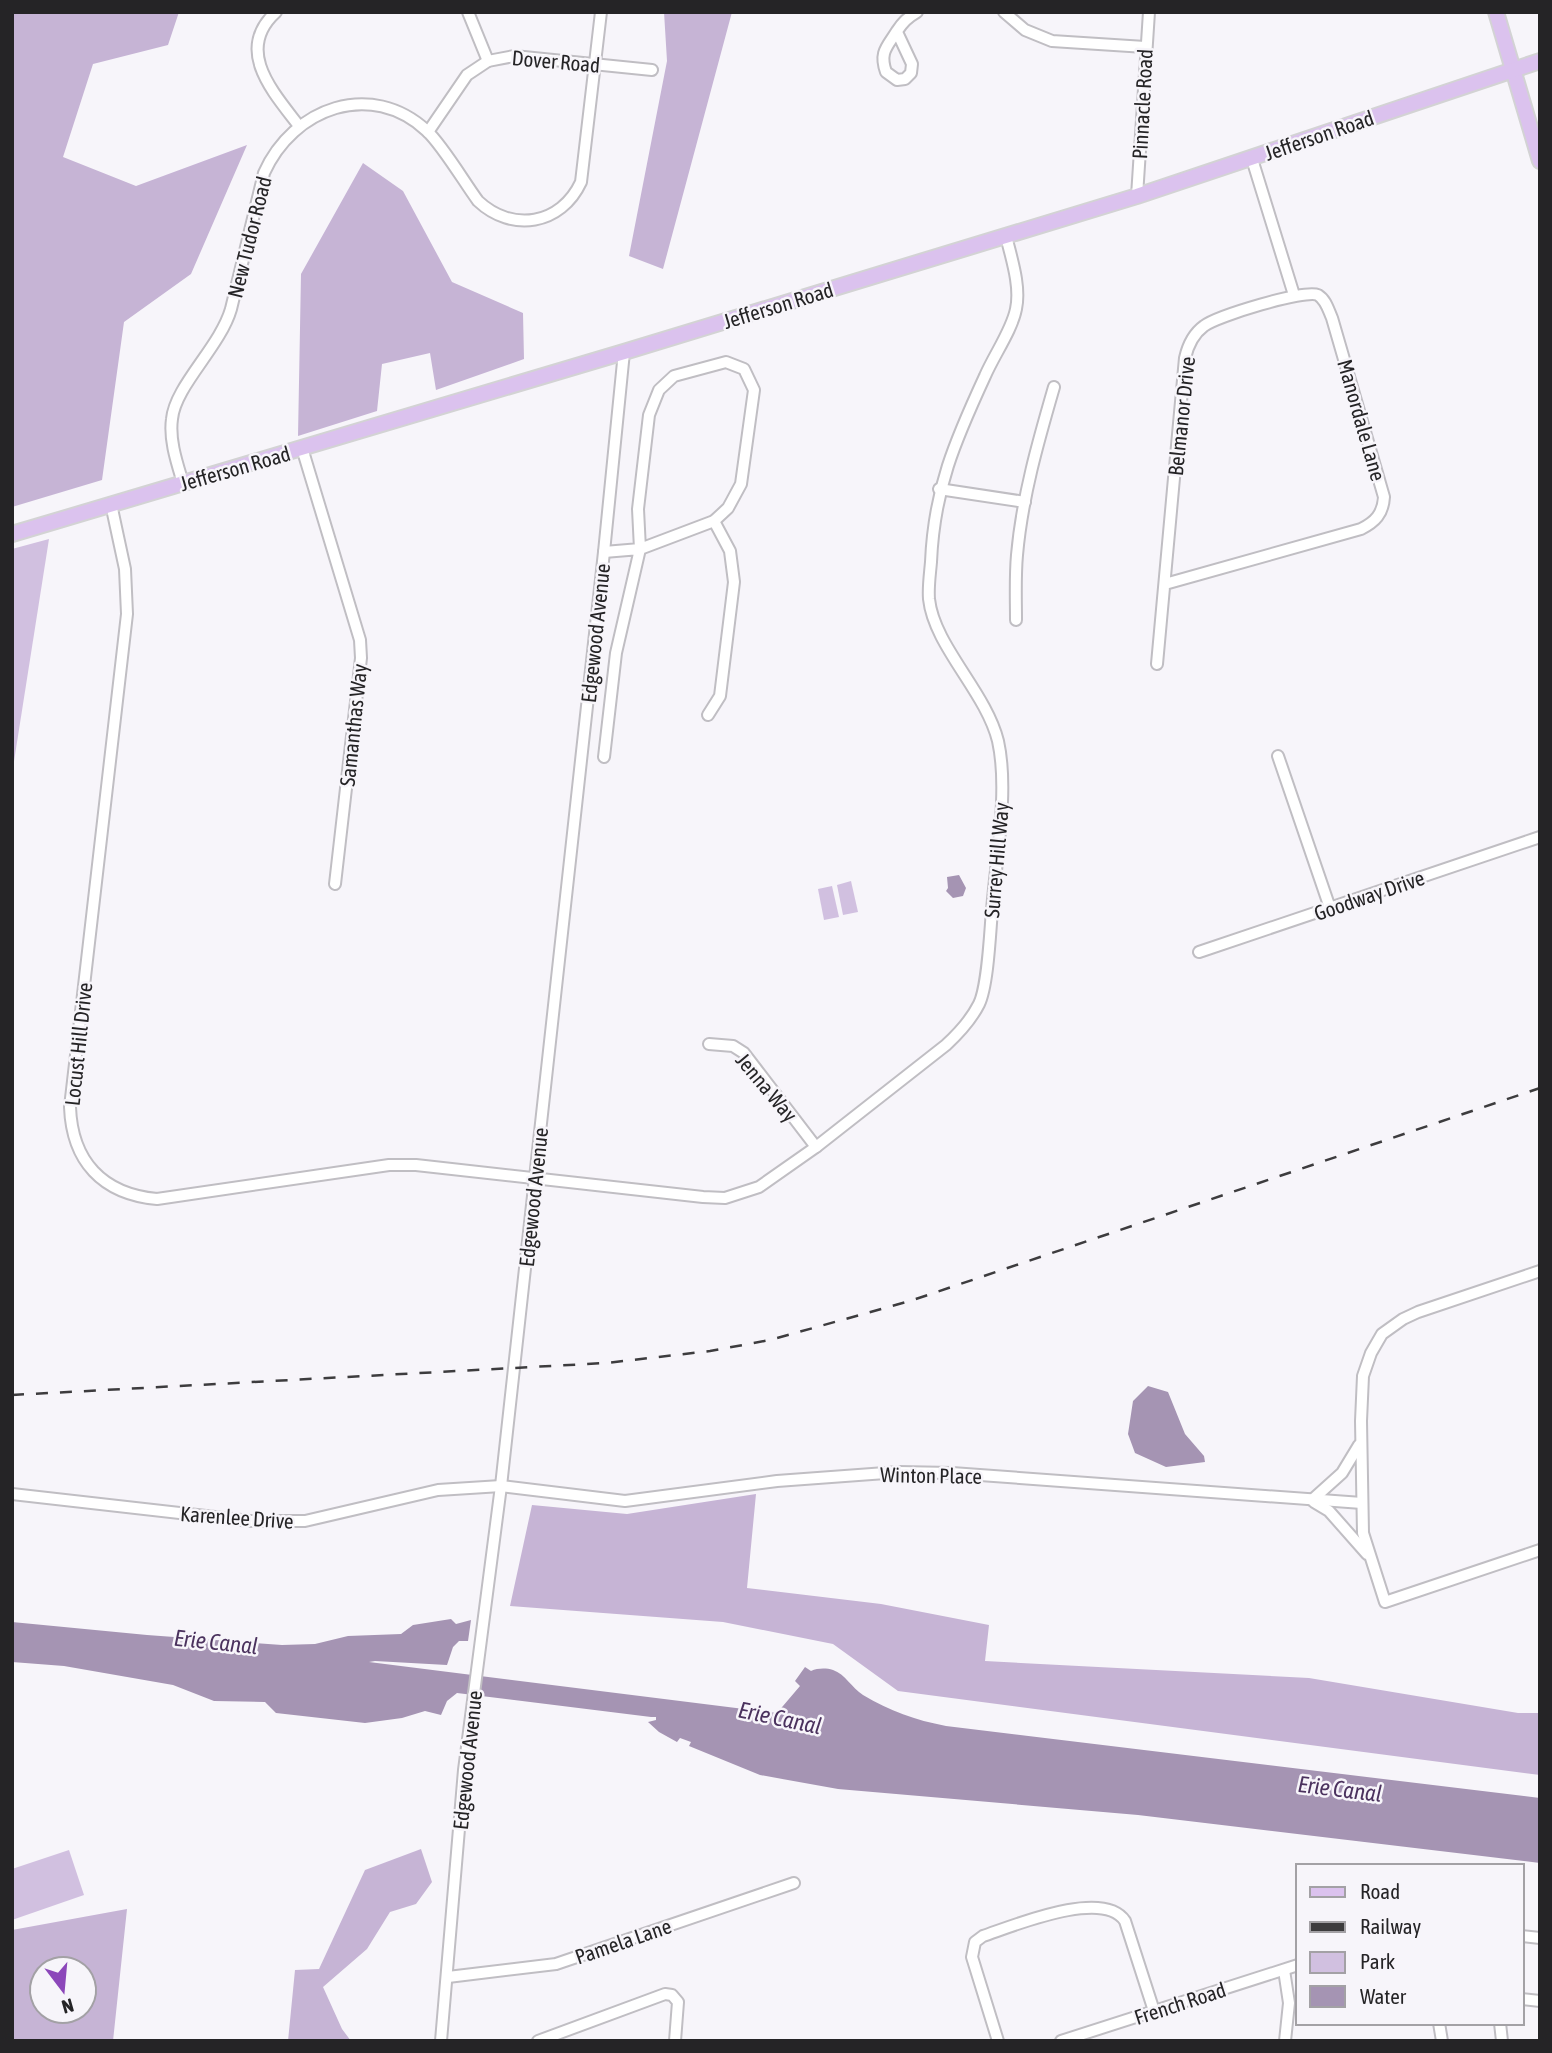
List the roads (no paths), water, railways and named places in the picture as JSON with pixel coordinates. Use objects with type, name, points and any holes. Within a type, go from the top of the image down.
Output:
[{"type":"main road","points":[[1496,12],[1540,161]]},
{"type":"main road","name":"Jefferson Road","points":[[12,534],[1137,196],[1540,61]]},
{"type":"street","points":[[276,12],[260,32],[257,46],[259,61],[271,89],[299,126]]},
{"type":"street","points":[[468,12],[488,61]]},
{"type":"street","points":[[428,132],[478,201],[498,216],[522,221],[558,210],[576,192],[584,167],[601,12]]},
{"type":"street","points":[[897,32],[904,20],[917,12]]},
{"type":"street","points":[[1004,12],[1025,30],[1052,41],[1145,47]]},
{"type":"street","name":"Pinnacle Road","points":[[1137,196],[1149,12]]},
{"type":"street","name":"Dover Road","points":[[428,132],[467,75],[488,61],[514,56],[652,70]]},
{"type":"street","name":"New Tudor Road","points":[[183,483],[172,435],[174,408],[224,330],[264,173],[281,143],[299,126],[324,112],[344,106],[368,104],[396,112],[428,132]]},
{"type":"street","points":[[1252,159],[1293,295]]},
{"type":"street","name":"Surrey Hill Way","points":[[535,1179],[725,1198],[759,1187],[816,1147],[946,1045],[963,1030],[980,1002],[989,950],[1002,782],[998,741],[985,706],[947,645],[930,606],[932,531],[939,489],[958,433],[1017,307],[1006,236]]},
{"type":"street","name":"Manordale Lane","points":[[1165,584],[1361,529],[1377,520],[1381,514],[1384,497],[1327,306],[1322,298],[1312,293],[1293,295]]},
{"type":"street","name":"Belmanor Drive","points":[[1157,664],[1185,358],[1189,344],[1196,333],[1214,320],[1293,295]]},
{"type":"street","name":"Edgewood Avenue","points":[[441,2041],[457,1843],[501,1486],[624,352]]},
{"type":"street","points":[[604,552],[640,549],[714,521],[728,509],[741,484],[754,390],[744,369],[732,363],[701,367],[674,376],[664,384],[653,401],[638,509],[640,549],[616,653],[604,757]]},
{"type":"street","points":[[1017,620],[1016,557],[1024,502],[1038,440],[1054,387]]},
{"type":"street","name":"Samanthas Way","points":[[302,448],[358,633],[361,658],[335,884]]},
{"type":"street","points":[[939,489],[1024,502]]},
{"type":"street","name":"Locust Hill Drive","points":[[111,505],[125,569],[127,614],[70,1107],[72,1129],[80,1153],[99,1177],[112,1187],[140,1197],[157,1199],[389,1165],[416,1165],[535,1179]]},
{"type":"street","points":[[708,715],[720,696],[734,582],[730,551],[714,521]]},
{"type":"street","points":[[1278,756],[1330,908]]},
{"type":"street","name":"Goodway Drive","points":[[1199,952],[1540,837]]},
{"type":"street","name":"Jenna Way","points":[[709,1044],[733,1046],[744,1053],[816,1147]]},
{"type":"street","points":[[1540,1271],[1418,1312],[1382,1334],[1371,1353],[1363,1376],[1361,1441],[1363,1533],[1385,1602],[1540,1550]]},
{"type":"street","points":[[1361,1441],[1342,1473],[1312,1500],[1329,1511],[1371,1558]]},
{"type":"street","name":"Winton Place","points":[[501,1486],[625,1501],[777,1481],[901,1472],[952,1473],[1362,1503]]},
{"type":"street","name":"Karenlee Drive","points":[[12,1494],[271,1523],[322,1518],[438,1490],[501,1486]]},
{"type":"street","name":"Pamela Lane","points":[[447,1977],[556,1964],[794,1883]]},
{"type":"street","points":[[998,2041],[972,1956],[975,1942],[983,1936],[1064,1909],[1083,1907],[1114,1911],[1121,1915],[1154,2011]]},
{"type":"street","name":"French Road","points":[[1061,2041],[1296,1966]]},
{"type":"street","points":[[1284,1969],[1289,1994],[1285,2041]]},
{"type":"street","points":[[538,2041],[664,1994],[672,1995],[678,2002],[675,2041]]},
{"type":"street","points":[[1286,2027],[1296,2024]]},
{"type":"water","points":[[959,875],[966,888],[963,896],[953,898],[946,891],[947,877]]},
{"type":"water","points":[[1148,1386],[1168,1392],[1185,1434],[1204,1456],[1205,1462],[1166,1467],[1135,1453],[1128,1434],[1133,1401]]},
{"type":"water","name":"Erie Canal","points":[[451,1619],[456,1624],[471,1620],[468,1641],[459,1641],[453,1647],[447,1665],[369,1662],[777,1713],[800,1686],[795,1681],[805,1667],[811,1671],[830,1669],[863,1695],[883,1706],[913,1718],[946,1726],[1540,1798],[1540,1863],[1138,1815],[838,1789],[760,1775],[689,1746],[691,1742],[680,1738],[677,1742],[659,1732],[648,1722],[656,1720],[656,1717],[457,1693],[447,1701],[441,1715],[425,1711],[402,1718],[365,1723],[276,1713],[265,1702],[214,1701],[173,1685],[64,1666],[12,1662],[12,1622],[282,1645],[315,1644],[348,1636],[401,1634],[413,1625]]},
{"type":"railway","points":[[12,1395],[606,1363],[710,1351],[770,1340],[910,1301],[1540,1088]]}]
